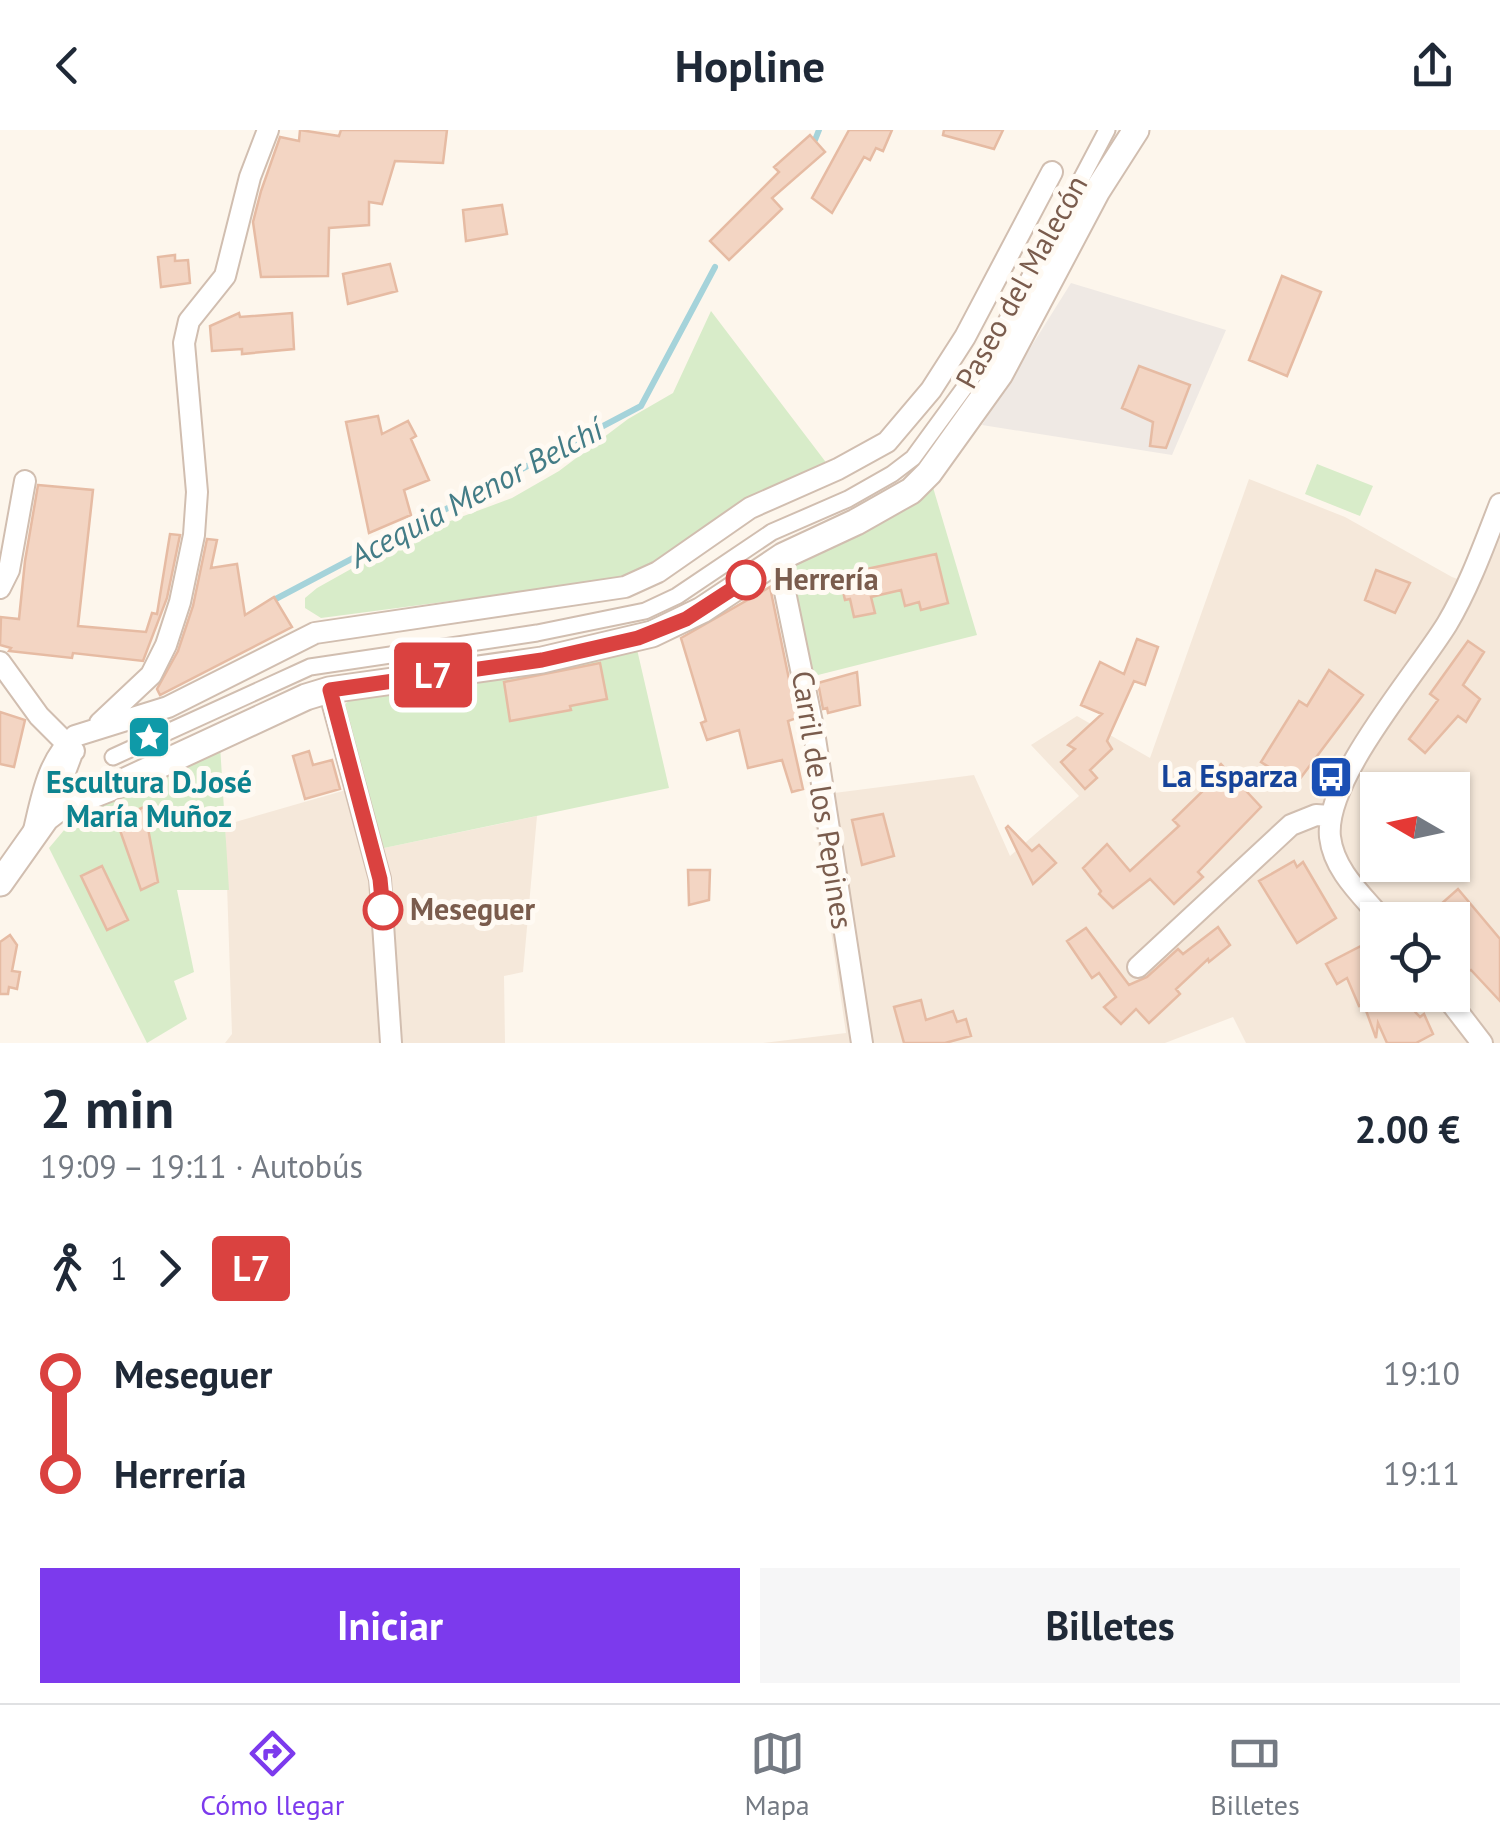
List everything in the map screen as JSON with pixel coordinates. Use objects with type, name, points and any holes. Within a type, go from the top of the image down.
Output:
[{"type":"street","points":[[32,838],[45,785],[71,747],[151,675],[166,645],[194,535],[197,492],[184,344],[190,321],[225,276],[250,177],[268,130]]},
{"type":"street","name":"Paseo del Malecón","points":[[113,757],[310,667],[538,633],[645,611],[677,596],[772,532],[892,474],[918,451],[989,354],[1107,130]]},
{"type":"street","points":[[0,883],[46,818],[59,808],[306,697],[330,690],[542,660],[652,634],[702,610],[778,558],[875,512],[924,480],[1000,374],[1097,191],[1136,130]]},
{"type":"street","points":[[90,731],[168,707],[314,633],[625,587],[658,572],[750,508],[887,442],[931,390],[965,337],[1052,172]]},
{"type":"street","points":[[0,588],[9,570],[25,480]]},
{"type":"street","points":[[1369,902],[1340,866],[1330,838],[1330,816],[1354,762],[1449,621],[1500,504]]},
{"type":"street","name":"Carril de los Pepines","points":[[778,558],[814,732],[862,1043]]},
{"type":"street","points":[[0,662],[40,716],[71,747]]},
{"type":"street","points":[[151,675],[151,698],[158,706],[168,707]]},
{"type":"street","points":[[330,690],[380,879],[391,1043]]},
{"type":"street","points":[[59,808],[71,747]]},
{"type":"street","points":[[1138,968],[1291,825],[1316,815],[1330,816]]},
{"type":"street","points":[[1459,1012],[1482,1043]]},
{"type":"shaded area","points":[[1071,283],[1226,330],[1172,455],[982,425]]},
{"type":"shaded area","points":[[1249,479],[1345,517],[1452,577],[1477,586],[1500,525],[1500,1043],[1246,1043],[1233,1017],[1165,1043],[763,1043],[846,1033],[811,796],[974,775],[1010,856],[1079,796],[1031,745],[1077,716],[1150,758]]},
{"type":"shaded area","points":[[346,790],[365,790],[384,848],[537,816],[523,972],[504,976],[505,1043],[225,1043],[232,1034],[225,825]]},
{"type":"green space","points":[[711,311],[828,465],[656,565],[620,579],[321,618],[305,608],[305,598],[317,588],[410,536],[512,498],[559,471],[628,419],[673,393]]},
{"type":"green space","points":[[1317,464],[1373,486],[1360,516],[1305,494]]},
{"type":"green space","points":[[932,484],[977,635],[810,677],[788,562]]},
{"type":"green space","points":[[636,645],[669,788],[384,848],[342,721],[346,703],[356,696]]},
{"type":"green space","points":[[220,745],[229,890],[177,890],[194,972],[174,981],[187,1019],[147,1043],[49,848],[65,829],[97,814],[93,803]]},
{"type":"building","points":[[300,130],[339,136],[341,130],[447,130],[443,163],[395,161],[382,204],[369,202],[369,225],[329,228],[328,276],[261,277],[253,222],[261,191],[280,137],[299,141]]},
{"type":"building","points":[[849,130],[892,130],[883,151],[876,148],[870,160],[864,157],[832,213],[812,198]]},
{"type":"building","points":[[944,130],[1003,130],[994,149],[943,135]]},
{"type":"building","points":[[810,135],[825,152],[772,198],[782,209],[729,260],[710,241],[779,172],[774,167]]},
{"type":"building","points":[[502,205],[507,234],[466,241],[463,210]]},
{"type":"building","points":[[175,255],[175,261],[188,260],[190,283],[161,287],[158,257]]},
{"type":"building","points":[[390,264],[397,291],[348,304],[343,274]]},
{"type":"building","points":[[1282,276],[1321,292],[1287,376],[1249,360]]},
{"type":"building","points":[[239,313],[240,317],[292,313],[294,349],[242,354],[242,349],[212,351],[210,326]]},
{"type":"building","points":[[1139,366],[1190,385],[1166,448],[1150,446],[1153,422],[1122,408]]},
{"type":"building","points":[[378,416],[382,434],[408,421],[416,436],[411,439],[429,480],[404,490],[411,515],[369,533],[346,422]]},
{"type":"building","points":[[38,485],[93,490],[78,626],[146,632],[152,613],[157,614],[170,534],[180,535],[167,598],[143,661],[9,651],[11,648],[0,645],[1,617],[19,619]]},
{"type":"building","points":[[207,539],[217,540],[211,568],[237,564],[245,615],[274,597],[292,627],[160,695],[157,689],[178,651],[193,606]]},
{"type":"building","points":[[936,554],[948,603],[921,610],[919,602],[905,606],[901,590],[871,597],[875,613],[854,617],[839,575]]},
{"type":"building","points":[[1376,570],[1410,583],[1395,613],[1365,600]]},
{"type":"building","points":[[770,587],[797,718],[788,721],[803,789],[792,792],[782,760],[748,768],[739,730],[707,740],[701,723],[706,721],[681,638]]},
{"type":"building","points":[[1137,639],[1158,647],[1145,685],[1134,681],[1107,741],[1112,749],[1090,770],[1097,778],[1085,789],[1061,762],[1075,749],[1068,745],[1102,714],[1081,705],[1100,662],[1124,674]]},
{"type":"building","points":[[1468,641],[1484,652],[1463,685],[1480,699],[1466,722],[1458,716],[1425,753],[1409,739],[1438,700],[1430,694]]},
{"type":"building","points":[[600,663],[607,699],[510,721],[504,682]]},
{"type":"building","points":[[1329,670],[1363,695],[1296,784],[1261,762],[1299,701],[1307,706]]},
{"type":"building","points":[[857,672],[860,705],[828,713],[827,708],[823,709],[818,683]]},
{"type":"building","points":[[0,712],[25,720],[14,767],[0,764]]},
{"type":"building","points":[[309,751],[313,765],[332,760],[340,789],[305,799],[293,756]]},
{"type":"building","points":[[1221,764],[1261,807],[1198,872],[1203,877],[1174,904],[1150,879],[1113,908],[1083,868],[1107,844],[1130,871],[1179,826],[1173,820],[1208,786],[1203,780]]},
{"type":"building","points":[[144,807],[158,882],[141,890],[116,819]]},
{"type":"building","points":[[883,814],[894,856],[862,865],[852,820]]},
{"type":"building","points":[[1006,828],[1032,851],[1039,845],[1056,863],[1033,884]]},
{"type":"building","points":[[1294,861],[1297,867],[1303,862],[1336,918],[1297,943],[1259,881]]},
{"type":"building","points":[[102,866],[128,920],[107,930],[81,876]]},
{"type":"building","points":[[688,870],[710,870],[709,900],[689,905]]},
{"type":"building","points":[[1458,889],[1469,902],[1443,902]]},
{"type":"building","points":[[1470,903],[1500,939],[1500,1001],[1471,970]]},
{"type":"building","points":[[1218,927],[1230,945],[1209,962],[1208,959],[1176,989],[1180,994],[1149,1023],[1136,1009],[1121,1024],[1104,1007],[1116,997],[1099,973],[1092,978],[1067,941],[1086,928],[1129,985],[1147,977],[1178,949],[1183,954]]},
{"type":"building","points":[[10,935],[17,945],[12,971],[20,972],[17,989],[9,987],[8,994],[0,994],[0,942]]},
{"type":"building","points":[[1360,947],[1360,1006],[1347,978],[1337,984],[1326,964]]},
{"type":"building","points":[[921,1000],[926,1020],[953,1011],[957,1022],[966,1019],[971,1036],[945,1043],[904,1043],[894,1007]]},
{"type":"building","points":[[1367,1012],[1416,1012],[1420,1017],[1424,1014],[1433,1034],[1416,1043],[1387,1043],[1378,1023],[1376,1038]]},
{"type":"waterway","name":"Acequia Menor Belchí","points":[[815,140],[819,130]]},
{"type":"waterway","name":"Acequia Menor Belchí","points":[[270,602],[641,406],[715,267]]},
{"type":"bus line","name":"L7","points":[[383,910],[380,879],[330,690],[542,660],[638,638],[686,619],[746,580]]},
{"type":"place","name":"Herrería","points":[[746,580]]},
{"type":"place","name":"Escultura D.José María Muñoz","points":[[149,737]]},
{"type":"place","name":"La Esparza","points":[[1331,777]]},
{"type":"place","name":"Meseguer","points":[[383,910]]}]
